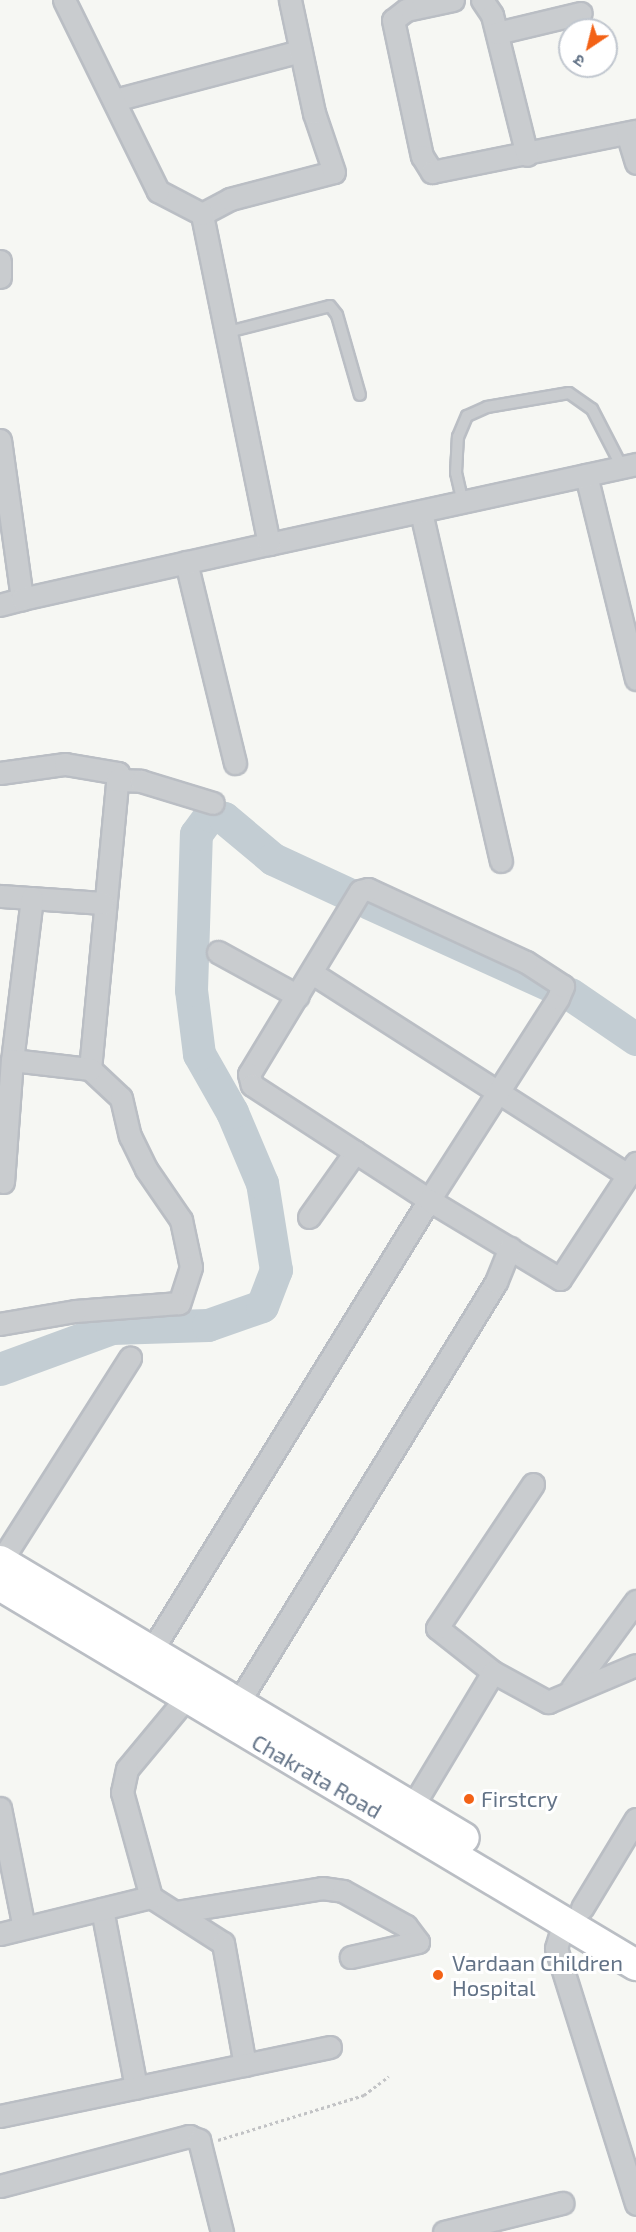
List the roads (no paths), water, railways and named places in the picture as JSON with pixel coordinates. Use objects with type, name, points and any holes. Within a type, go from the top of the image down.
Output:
[{"type":"main road","name":"Chakrata Road","points":[[0,1561],[146,1660],[186,1698],[573,1915],[636,1940]]},
{"type":"main road","name":"Chakrata Road","points":[[0,1585],[146,1660],[238,1703],[412,1807],[573,1915],[636,1965]]},
{"type":"street","points":[[64,0],[116,100],[158,191],[202,214]]},
{"type":"street","points":[[202,214],[230,199],[334,172],[301,51],[290,0]]},
{"type":"street","points":[[453,0],[406,10],[393,21],[422,156],[438,174],[632,132],[636,163]]},
{"type":"street","points":[[482,0],[497,33],[527,155]]},
{"type":"street","points":[[497,33],[581,13]]},
{"type":"street","points":[[116,100],[301,51]]},
{"type":"street","points":[[202,214],[224,333],[269,544]]},
{"type":"street","points":[[0,261],[0,277]]},
{"type":"street","points":[[0,440],[5,497],[22,599]]},
{"type":"street","points":[[0,605],[629,465]]},
{"type":"street","points":[[586,475],[636,679]]},
{"type":"street","points":[[421,512],[501,861]]},
{"type":"street","points":[[186,562],[235,763]]},
{"type":"street","points":[[0,773],[65,764],[116,772],[90,1069]]},
{"type":"street","points":[[117,780],[141,781],[213,803]]},
{"type":"street","points":[[146,1660],[429,1200],[498,1092],[558,998],[562,986],[557,978],[363,889],[298,996],[249,1079],[429,1200],[563,1279],[632,1169],[498,1092],[312,973]]},
{"type":"street","points":[[0,896],[103,903]]},
{"type":"street","points":[[3,1182],[12,1060],[32,898]]},
{"type":"street","points":[[218,952],[298,996]]},
{"type":"street","points":[[0,1324],[75,1311],[170,1306],[185,1296],[191,1258],[181,1220],[146,1169],[122,1098],[90,1069],[12,1060]]},
{"type":"street","points":[[309,1217],[355,1152]]},
{"type":"street","points":[[238,1703],[496,1282],[510,1248]]},
{"type":"street","points":[[0,1561],[130,1358]]},
{"type":"street","points":[[533,1484],[436,1628],[494,1672],[548,1702],[636,1665]]},
{"type":"street","points":[[570,1691],[636,1601]]},
{"type":"street","points":[[412,1807],[494,1672]]},
{"type":"street","points":[[151,1897],[123,1778],[186,1698]]},
{"type":"street","points":[[0,1808],[24,1928]]},
{"type":"street","points":[[636,1820],[573,1915],[556,1948],[636,2204]]},
{"type":"street","points":[[176,1912],[322,1888],[343,1891],[406,1926],[418,1942],[351,1957]]},
{"type":"street","points":[[0,1934],[151,1897],[223,1943],[245,2065]]},
{"type":"street","points":[[102,1909],[136,2088]]},
{"type":"street","points":[[0,2116],[330,2047]]},
{"type":"street","points":[[0,2186],[189,2136],[201,2149],[222,2232]]},
{"type":"street","points":[[444,2232],[562,2204]]},
{"type":"lane","points":[[224,333],[330,306],[338,315],[360,395]]},
{"type":"lane","points":[[463,502],[458,437],[467,416],[487,407],[569,393],[592,408],[629,465]]},
{"type":"waterway","points":[[0,1369],[112,1328],[208,1325],[262,1306],[276,1270],[262,1183],[232,1112],[199,1054],[191,990],[196,834],[210,815],[224,818],[273,859],[353,896]]},
{"type":"waterway","points":[[369,903],[556,988]]},
{"type":"waterway","points":[[570,994],[636,1039]]},
{"type":"place","name":"Firstcry","points":[[469,1799]]},
{"type":"place","name":"Vardaan Children Hospital","points":[[438,1975]]}]
